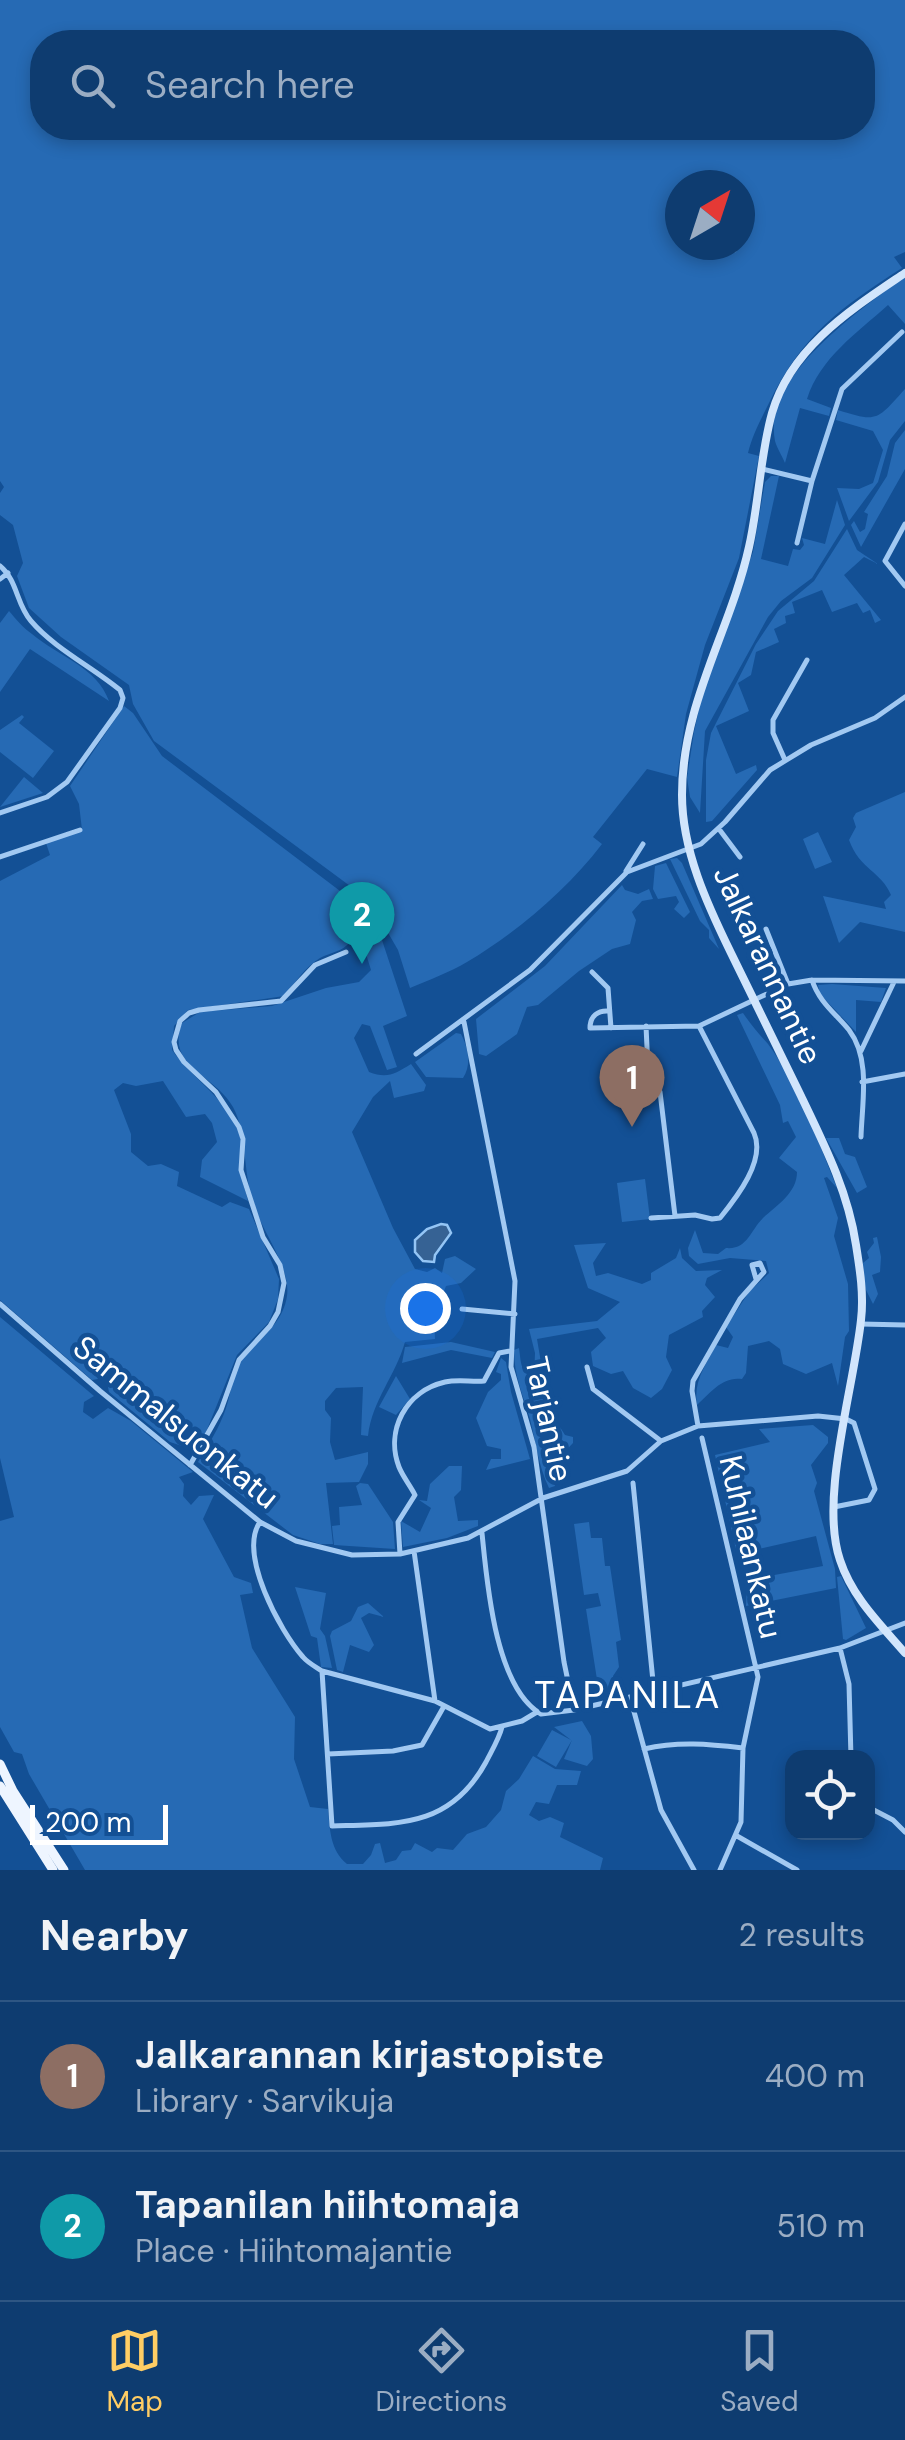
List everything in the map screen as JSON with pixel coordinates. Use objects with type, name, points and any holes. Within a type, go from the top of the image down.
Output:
[{"type":"main road","name":"Jalkarannantie","points":[[905,273],[834,324],[808,349],[791,371],[772,413],[748,551],[690,724],[682,794],[690,849],[712,914],[844,1194],[862,1289],[861,1324],[834,1508],[840,1560],[856,1593],[905,1652]]},
{"type":"main road","points":[[0,1764],[13,1792],[64,1870]]},
{"type":"main road","points":[[0,1786],[53,1870]]},
{"type":"street","points":[[797,543],[812,481],[842,390],[902,332]]},
{"type":"street","points":[[762,469],[812,481]]},
{"type":"street","points":[[905,524],[884,561],[905,586]]},
{"type":"street","points":[[0,566],[8,573],[26,615],[38,628],[121,686],[122,704],[67,782],[47,797],[0,813]]},
{"type":"street","points":[[0,579],[8,573]]},
{"type":"street","points":[[785,760],[773,734],[772,720],[808,660]]},
{"type":"street","points":[[624,875],[690,849],[718,829],[762,778],[785,760],[876,718],[905,697]]},
{"type":"street","points":[[718,829],[740,857]]},
{"type":"street","points":[[0,857],[80,830]]},
{"type":"street","points":[[416,1054],[464,1022],[549,954],[624,875],[642,844]]},
{"type":"street","points":[[766,929],[788,984]]},
{"type":"street","points":[[190,1465],[222,1410],[239,1360],[278,1312],[284,1284],[280,1266],[263,1237],[241,1170],[243,1140],[238,1127],[216,1092],[176,1050],[176,1028],[188,1012],[281,1000],[315,964],[346,952]]},
{"type":"street","points":[[592,972],[608,988],[611,1028]]},
{"type":"street","points":[[812,980],[816,993],[848,1029],[861,1051]]},
{"type":"street","points":[[609,1011],[592,1017],[590,1028],[700,1026],[788,984],[812,980],[905,980]]},
{"type":"street","points":[[861,1136],[861,1051],[894,982]]},
{"type":"street","name":"Tarjantie","points":[[464,1022],[517,1292],[510,1350],[514,1384],[534,1447],[574,1710]]},
{"type":"street","points":[[646,1026],[648,1069],[660,1092],[675,1216]]},
{"type":"street","points":[[652,1218],[720,1218],[758,1150],[754,1133],[700,1026]]},
{"type":"street","points":[[862,1082],[905,1074]]},
{"type":"street","points":[[698,1426],[693,1382],[740,1299],[756,1279]]},
{"type":"street","name":"Sammalsuonkatu","points":[[0,1304],[260,1522],[296,1541],[335,1552],[400,1554],[482,1532],[543,1498],[627,1470],[660,1441],[698,1426],[818,1416],[846,1419]]},
{"type":"street","points":[[462,1310],[515,1314]]},
{"type":"street","points":[[861,1324],[905,1325]]},
{"type":"street","points":[[400,1554],[398,1522],[415,1494],[400,1471],[395,1454],[394,1436],[404,1408],[414,1397],[442,1382],[484,1381],[500,1352],[510,1350]]},
{"type":"street","points":[[587,1366],[593,1390],[660,1441]]},
{"type":"street","points":[[834,1508],[870,1500],[875,1489],[854,1423],[846,1419]]},
{"type":"street","name":"Kuhilaankatu","points":[[702,1438],[758,1684],[743,1748],[741,1822],[737,1836]]},
{"type":"street","points":[[633,1484],[654,1690]]},
{"type":"street","points":[[260,1522],[252,1539],[261,1585],[303,1657],[322,1671],[436,1702],[483,1727],[502,1727],[531,1718],[537,1712]]},
{"type":"street","points":[[482,1532],[500,1652],[524,1698],[537,1712],[574,1710],[840,1648],[905,1623]]},
{"type":"street","points":[[414,1552],[436,1702]]},
{"type":"street","points":[[840,1648],[849,1684],[851,1750]]},
{"type":"street","points":[[322,1671],[332,1826],[398,1824],[446,1808],[466,1792],[480,1772],[502,1727]]},
{"type":"street","points":[[630,1697],[667,1825],[694,1870]]},
{"type":"street","points":[[328,1754],[393,1752],[422,1745],[443,1706]]},
{"type":"street","points":[[644,1749],[686,1743],[743,1748]]},
{"type":"street","points":[[875,1811],[905,1832]]},
{"type":"street","points":[[720,1870],[737,1836],[797,1870]]},
{"type":"shaded area","points":[[0,0],[905,0],[905,252],[894,257],[902,268],[841,310],[809,341],[782,379],[757,428],[748,453],[759,456],[739,558],[705,645],[686,714],[677,777],[647,769],[593,837],[602,844],[573,878],[522,924],[460,966],[410,988],[398,950],[369,900],[154,741],[133,704],[129,685],[61,637],[29,608],[17,576],[23,563],[13,525],[0,515],[0,493],[4,487],[0,481]]},
{"type":"shaded area","points":[[905,276],[905,324],[888,305],[830,359],[807,399],[831,408],[829,416],[800,408],[785,463],[775,441],[775,416],[784,392],[818,347]]},
{"type":"shaded area","points":[[905,389],[905,421],[890,440],[878,482],[849,521],[837,488],[859,489],[873,483],[883,450],[873,431],[836,420],[838,410],[861,417],[876,416]]},
{"type":"shaded area","points":[[905,430],[905,469],[861,547],[851,525],[854,521],[860,532],[865,529],[868,514],[864,512],[887,476],[895,443]]},
{"type":"shaded area","points":[[771,476],[779,476],[761,559],[788,566],[793,549],[800,550],[804,545],[802,538],[825,544],[837,500],[845,525],[812,578],[781,601],[768,617],[705,731],[700,813],[690,797],[687,778],[694,732],[701,700],[753,552],[765,482]]},
{"type":"shaded area","points":[[847,529],[857,550],[878,564],[864,557],[844,575],[881,620],[875,623],[870,610],[863,613],[857,603],[832,612],[822,590],[792,602],[795,613],[785,616],[786,623],[774,629],[779,642],[756,652],[751,675],[738,683],[749,711],[716,726],[736,774],[756,765],[757,770],[712,821],[706,822],[706,760],[711,733],[756,644],[778,611],[814,581]]},
{"type":"shaded area","points":[[9,611],[29,632],[96,679],[109,701],[30,649],[0,692],[0,623]]},
{"type":"shaded area","points":[[124,706],[162,756],[348,897],[369,933],[382,940],[407,1016],[383,1026],[397,1067],[387,1070],[370,1026],[362,1024],[354,1038],[369,1072],[391,1074],[411,1064],[426,1085],[424,1091],[394,1098],[390,1081],[373,1097],[352,1132],[415,1269],[427,1272],[435,1268],[442,1273],[445,1259],[455,1256],[476,1269],[461,1283],[446,1286],[434,1317],[435,1339],[405,1342],[374,1411],[368,1436],[361,1435],[363,1387],[336,1388],[325,1401],[331,1418],[330,1442],[335,1460],[368,1452],[368,1464],[359,1482],[326,1483],[333,1544],[293,1535],[198,1462],[223,1415],[239,1363],[281,1315],[287,1285],[253,1203],[241,1129],[233,1107],[186,1060],[179,1038],[182,1023],[200,1012],[272,1006],[359,982],[371,970],[362,941],[350,942],[315,962],[284,996],[188,1010],[174,1026],[172,1050],[225,1108],[238,1130],[240,1170],[248,1201],[200,1177],[202,1160],[217,1142],[205,1114],[186,1117],[163,1081],[136,1086],[123,1083],[114,1090],[131,1134],[131,1152],[148,1166],[161,1164],[179,1172],[177,1186],[222,1207],[230,1202],[249,1209],[279,1279],[278,1299],[269,1322],[237,1355],[202,1442],[185,1447],[170,1442],[109,1392],[106,1377],[100,1372],[98,1379],[92,1380],[0,1300],[0,881],[50,855],[46,843],[82,830],[79,804],[70,786]]},
{"type":"shaded area","points":[[22,715],[19,723],[54,751],[33,778],[0,752],[0,730]]},
{"type":"shaded area","points":[[24,777],[43,793],[0,807]]},
{"type":"shaded area","points":[[905,792],[905,932],[860,922],[839,943],[823,896],[886,909],[884,902],[891,895],[849,840],[856,827],[853,818],[856,813]]},
{"type":"shaded area","points":[[818,832],[832,862],[815,869],[803,839]]},
{"type":"shaded area","points":[[677,858],[719,949],[709,938],[709,930],[700,921],[670,859]]},
{"type":"shaded area","points":[[666,863],[690,912],[684,918],[674,909],[679,902],[676,896],[658,899],[653,889],[655,866]]},
{"type":"shaded area","points":[[622,885],[638,894],[649,889],[653,899],[642,901],[632,912],[636,920],[630,944],[612,949],[538,1005],[527,1007],[517,1034],[486,1056],[479,1054],[476,1019],[545,966]]},
{"type":"shaded area","points":[[818,985],[886,988],[881,1002],[856,1000],[856,1032],[820,994]]},
{"type":"shaded area","points":[[743,1013],[787,1075],[837,1188],[824,1178],[838,1218],[834,1236],[848,1284],[849,1331],[838,1386],[832,1363],[806,1374],[783,1364],[780,1349],[769,1341],[748,1346],[742,1379],[723,1382],[697,1405],[699,1381],[716,1345],[728,1348],[733,1337],[726,1327],[749,1292],[769,1273],[766,1261],[730,1258],[698,1264],[689,1256],[688,1248],[695,1230],[703,1253],[718,1254],[739,1246],[790,1192],[797,1172],[779,1158],[796,1137],[788,1121],[783,1123],[780,1105],[737,1015]]},
{"type":"shaded area","points":[[456,1033],[461,1034],[468,1056],[463,1078],[426,1077],[415,1062]]},
{"type":"shaded area","points":[[826,1138],[839,1138],[845,1154],[855,1157],[867,1187],[857,1193]]},
{"type":"shaded area","points":[[645,1179],[650,1219],[622,1222],[617,1183]]},
{"type":"shaded area","points":[[447,1225],[451,1233],[434,1262],[423,1261],[415,1252],[415,1240],[427,1229]]},
{"type":"shaded area","points":[[877,1237],[881,1257],[880,1272],[872,1275],[878,1294],[873,1304],[864,1286],[863,1263],[869,1258],[867,1252],[873,1238]]},
{"type":"shaded area","points":[[606,1243],[593,1263],[596,1276],[608,1273],[642,1284],[651,1280],[651,1273],[676,1258],[680,1248],[682,1258],[696,1271],[722,1270],[707,1278],[705,1285],[715,1297],[702,1311],[703,1317],[669,1335],[666,1357],[672,1370],[662,1389],[651,1398],[633,1388],[623,1371],[611,1374],[593,1366],[591,1352],[606,1338],[598,1328],[537,1339],[549,1410],[565,1435],[573,1437],[573,1443],[550,1467],[555,1486],[549,1488],[517,1377],[514,1350],[519,1348],[524,1370],[534,1377],[535,1353],[529,1329],[597,1321],[620,1302],[588,1288],[574,1245]]},
{"type":"shaded area","points":[[0,1317],[94,1396],[84,1402],[83,1412],[93,1419],[108,1408],[131,1421],[193,1472],[179,1477],[184,1484],[183,1496],[191,1505],[199,1496],[214,1495],[203,1519],[234,1577],[251,1583],[253,1593],[240,1595],[252,1648],[295,1717],[294,1759],[310,1807],[328,1809],[334,1846],[347,1864],[363,1864],[375,1844],[380,1843],[385,1863],[396,1860],[402,1851],[411,1850],[415,1843],[432,1852],[437,1848],[453,1850],[467,1834],[486,1827],[501,1810],[506,1791],[533,1756],[555,1769],[581,1771],[577,1785],[557,1785],[549,1804],[536,1802],[529,1815],[539,1821],[550,1817],[564,1823],[560,1837],[603,1858],[600,1870],[85,1870],[29,1774],[22,1754],[14,1752],[0,1727],[0,1521],[14,1517],[0,1458]]},
{"type":"shaded area","points":[[451,1342],[495,1352],[492,1358],[451,1350],[402,1363],[405,1347]]},
{"type":"shaded area","points":[[501,1358],[506,1362],[530,1459],[486,1470],[491,1459],[501,1459],[501,1449],[487,1446],[476,1418],[488,1392],[501,1380],[501,1374],[496,1372]]},
{"type":"shaded area","points":[[396,1376],[410,1399],[396,1415],[379,1407]]},
{"type":"shaded area","points":[[813,1425],[828,1437],[828,1443],[811,1465],[836,1588],[746,1606],[747,1587],[769,1583],[769,1576],[823,1566],[816,1536],[737,1554],[715,1455],[770,1442],[759,1429]]},
{"type":"shaded area","points":[[449,1466],[462,1466],[461,1490],[454,1497],[458,1521],[478,1520],[478,1526],[447,1538],[403,1547],[401,1521],[420,1532],[431,1508],[419,1500],[427,1501],[430,1484]]},
{"type":"shaded area","points":[[368,1484],[393,1522],[395,1549],[334,1545],[332,1526],[340,1525],[339,1507],[362,1505],[356,1486]]},
{"type":"shaded area","points":[[589,1522],[591,1538],[602,1538],[605,1566],[610,1566],[621,1640],[616,1642],[619,1667],[613,1676],[617,1695],[600,1699],[586,1609],[601,1606],[598,1593],[584,1595],[574,1524]]},
{"type":"shaded area","points":[[841,1576],[866,1628],[846,1640],[837,1577]]},
{"type":"shaded area","points":[[295,1587],[326,1593],[320,1629],[332,1668],[321,1667],[317,1638],[311,1636]]},
{"type":"shaded area","points":[[368,1603],[384,1617],[369,1613],[361,1618],[374,1645],[369,1652],[350,1645],[343,1672],[337,1670],[332,1631],[351,1621],[358,1607]]},
{"type":"shaded area","points":[[582,1721],[591,1736],[593,1759],[587,1766],[564,1759],[572,1740],[556,1767],[537,1756],[552,1730],[571,1740],[554,1727]]},
{"type":"place","name":"Tapanilan hiihtomaja","points":[[362,964]]},
{"type":"place","name":"Jalkarannan kirjastopiste","points":[[632,1127]]},
{"type":"district","name":"TAPANILA","points":[[628,1695]]}]
